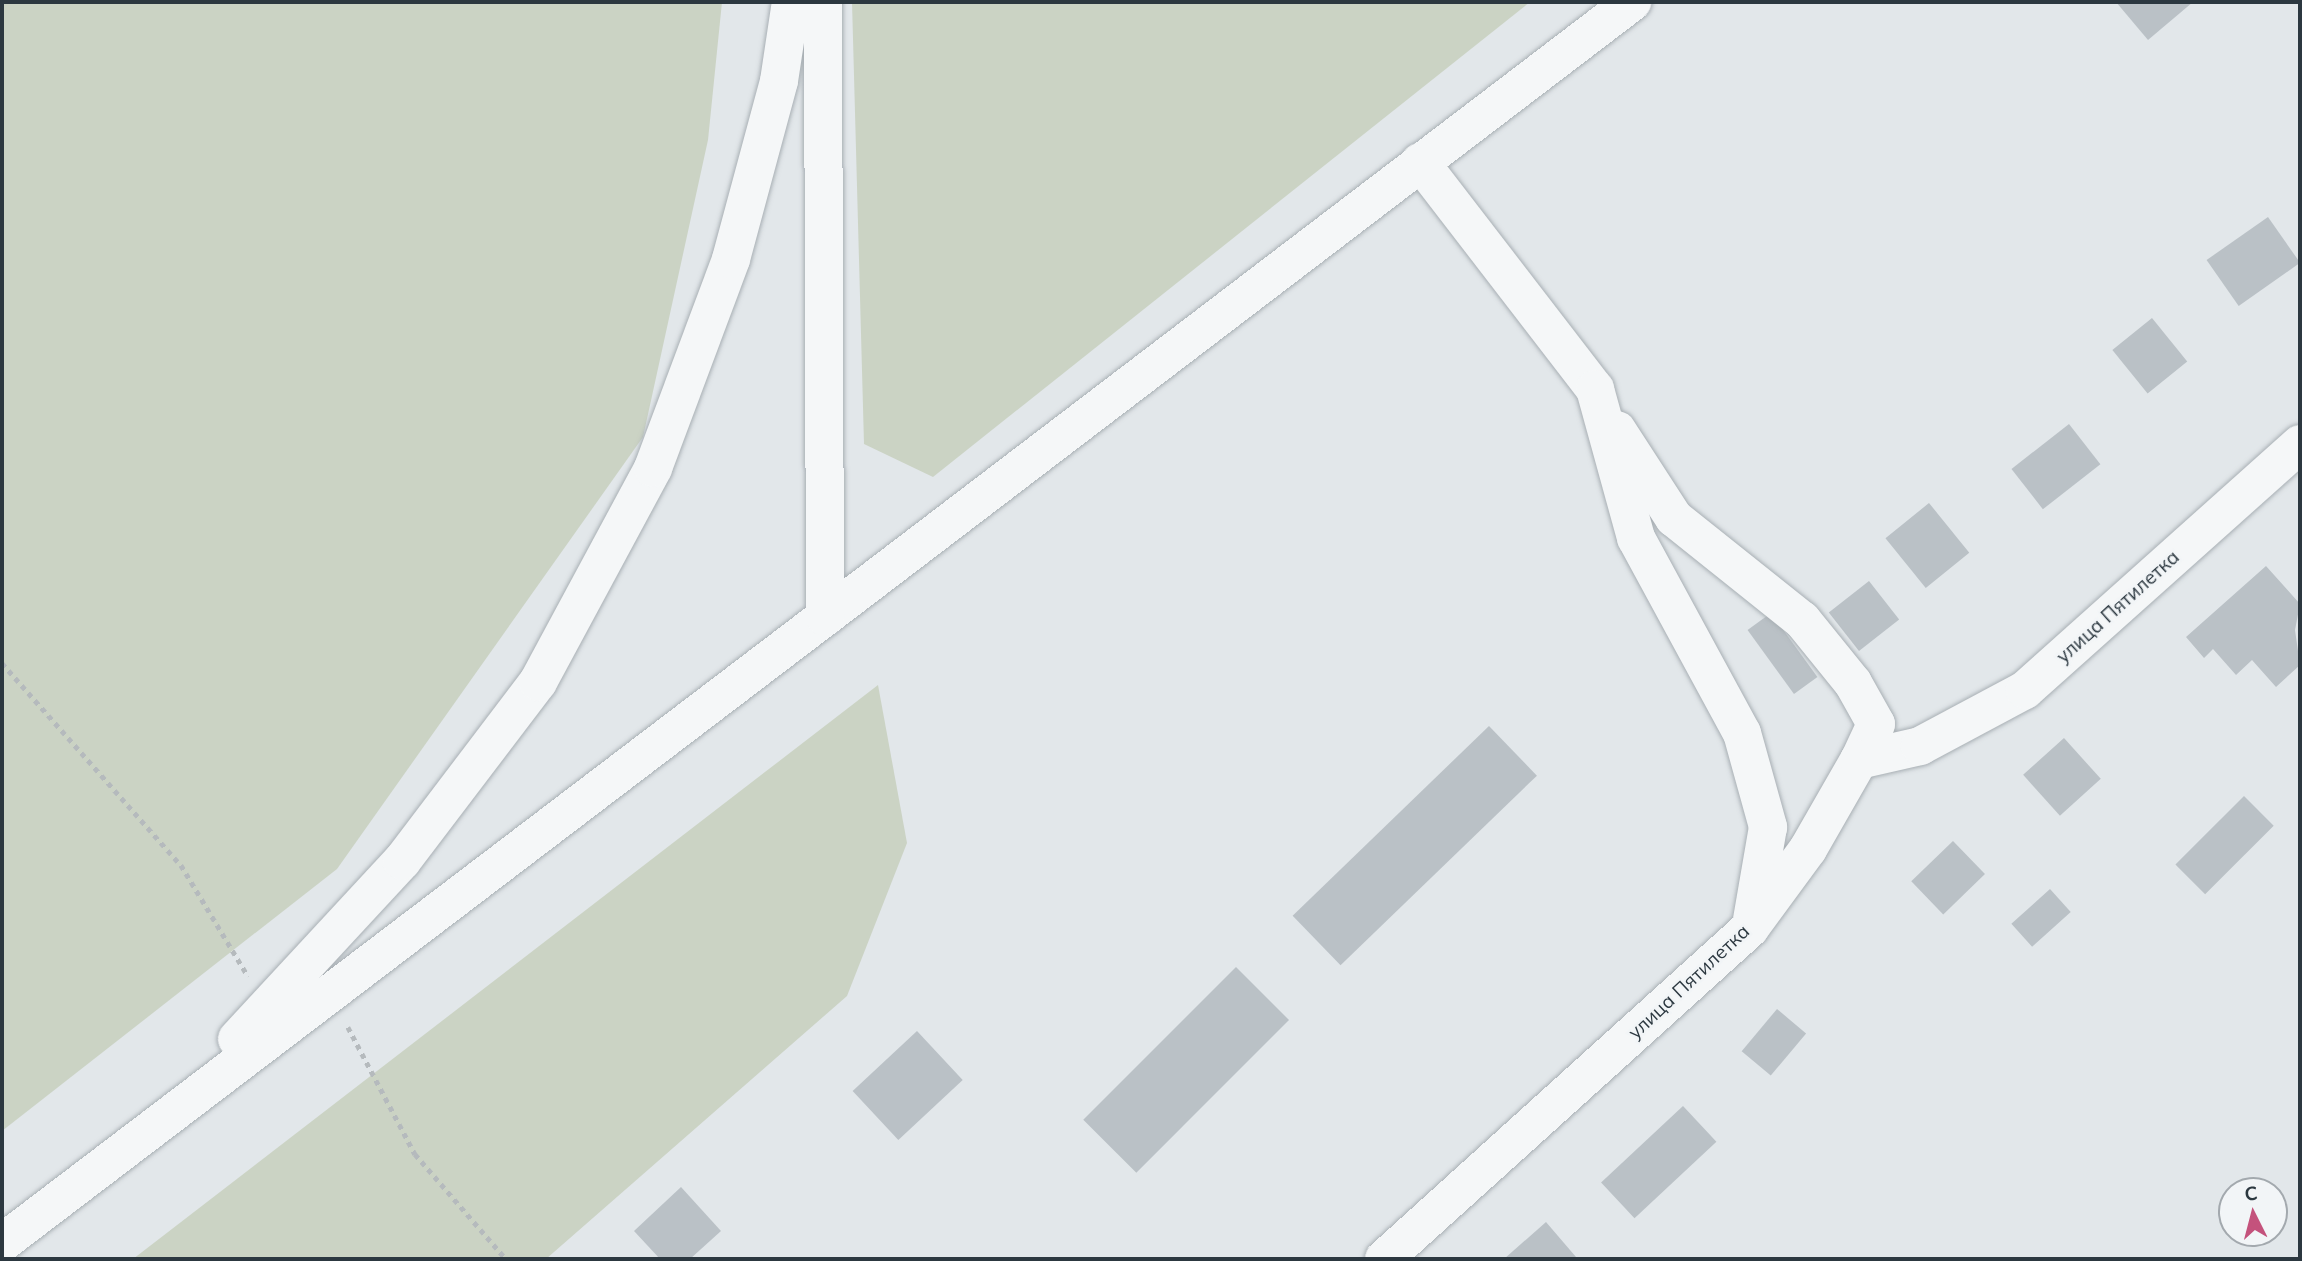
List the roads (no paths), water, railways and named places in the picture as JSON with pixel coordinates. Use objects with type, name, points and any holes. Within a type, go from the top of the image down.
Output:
[{"type":"street","points":[[117,1154],[268,1010],[402,861],[538,682],[653,468],[731,259],[779,81],[791,2]]},
{"type":"street","points":[[823,2],[825,617]]},
{"type":"street","points":[[2,1243],[1632,2]]},
{"type":"street","points":[[1420,162],[1597,398],[1674,518],[1802,620],[1853,682],[1876,724],[1859,760]]},
{"type":"street","points":[[1597,398],[1636,538],[1742,733],[1768,827],[1750,928]]},
{"type":"street","name":"улица Пятилетка","points":[[1384,1259],[1750,928],[1808,849],[1859,760],[1920,746],[2025,690],[2300,444]]}]
